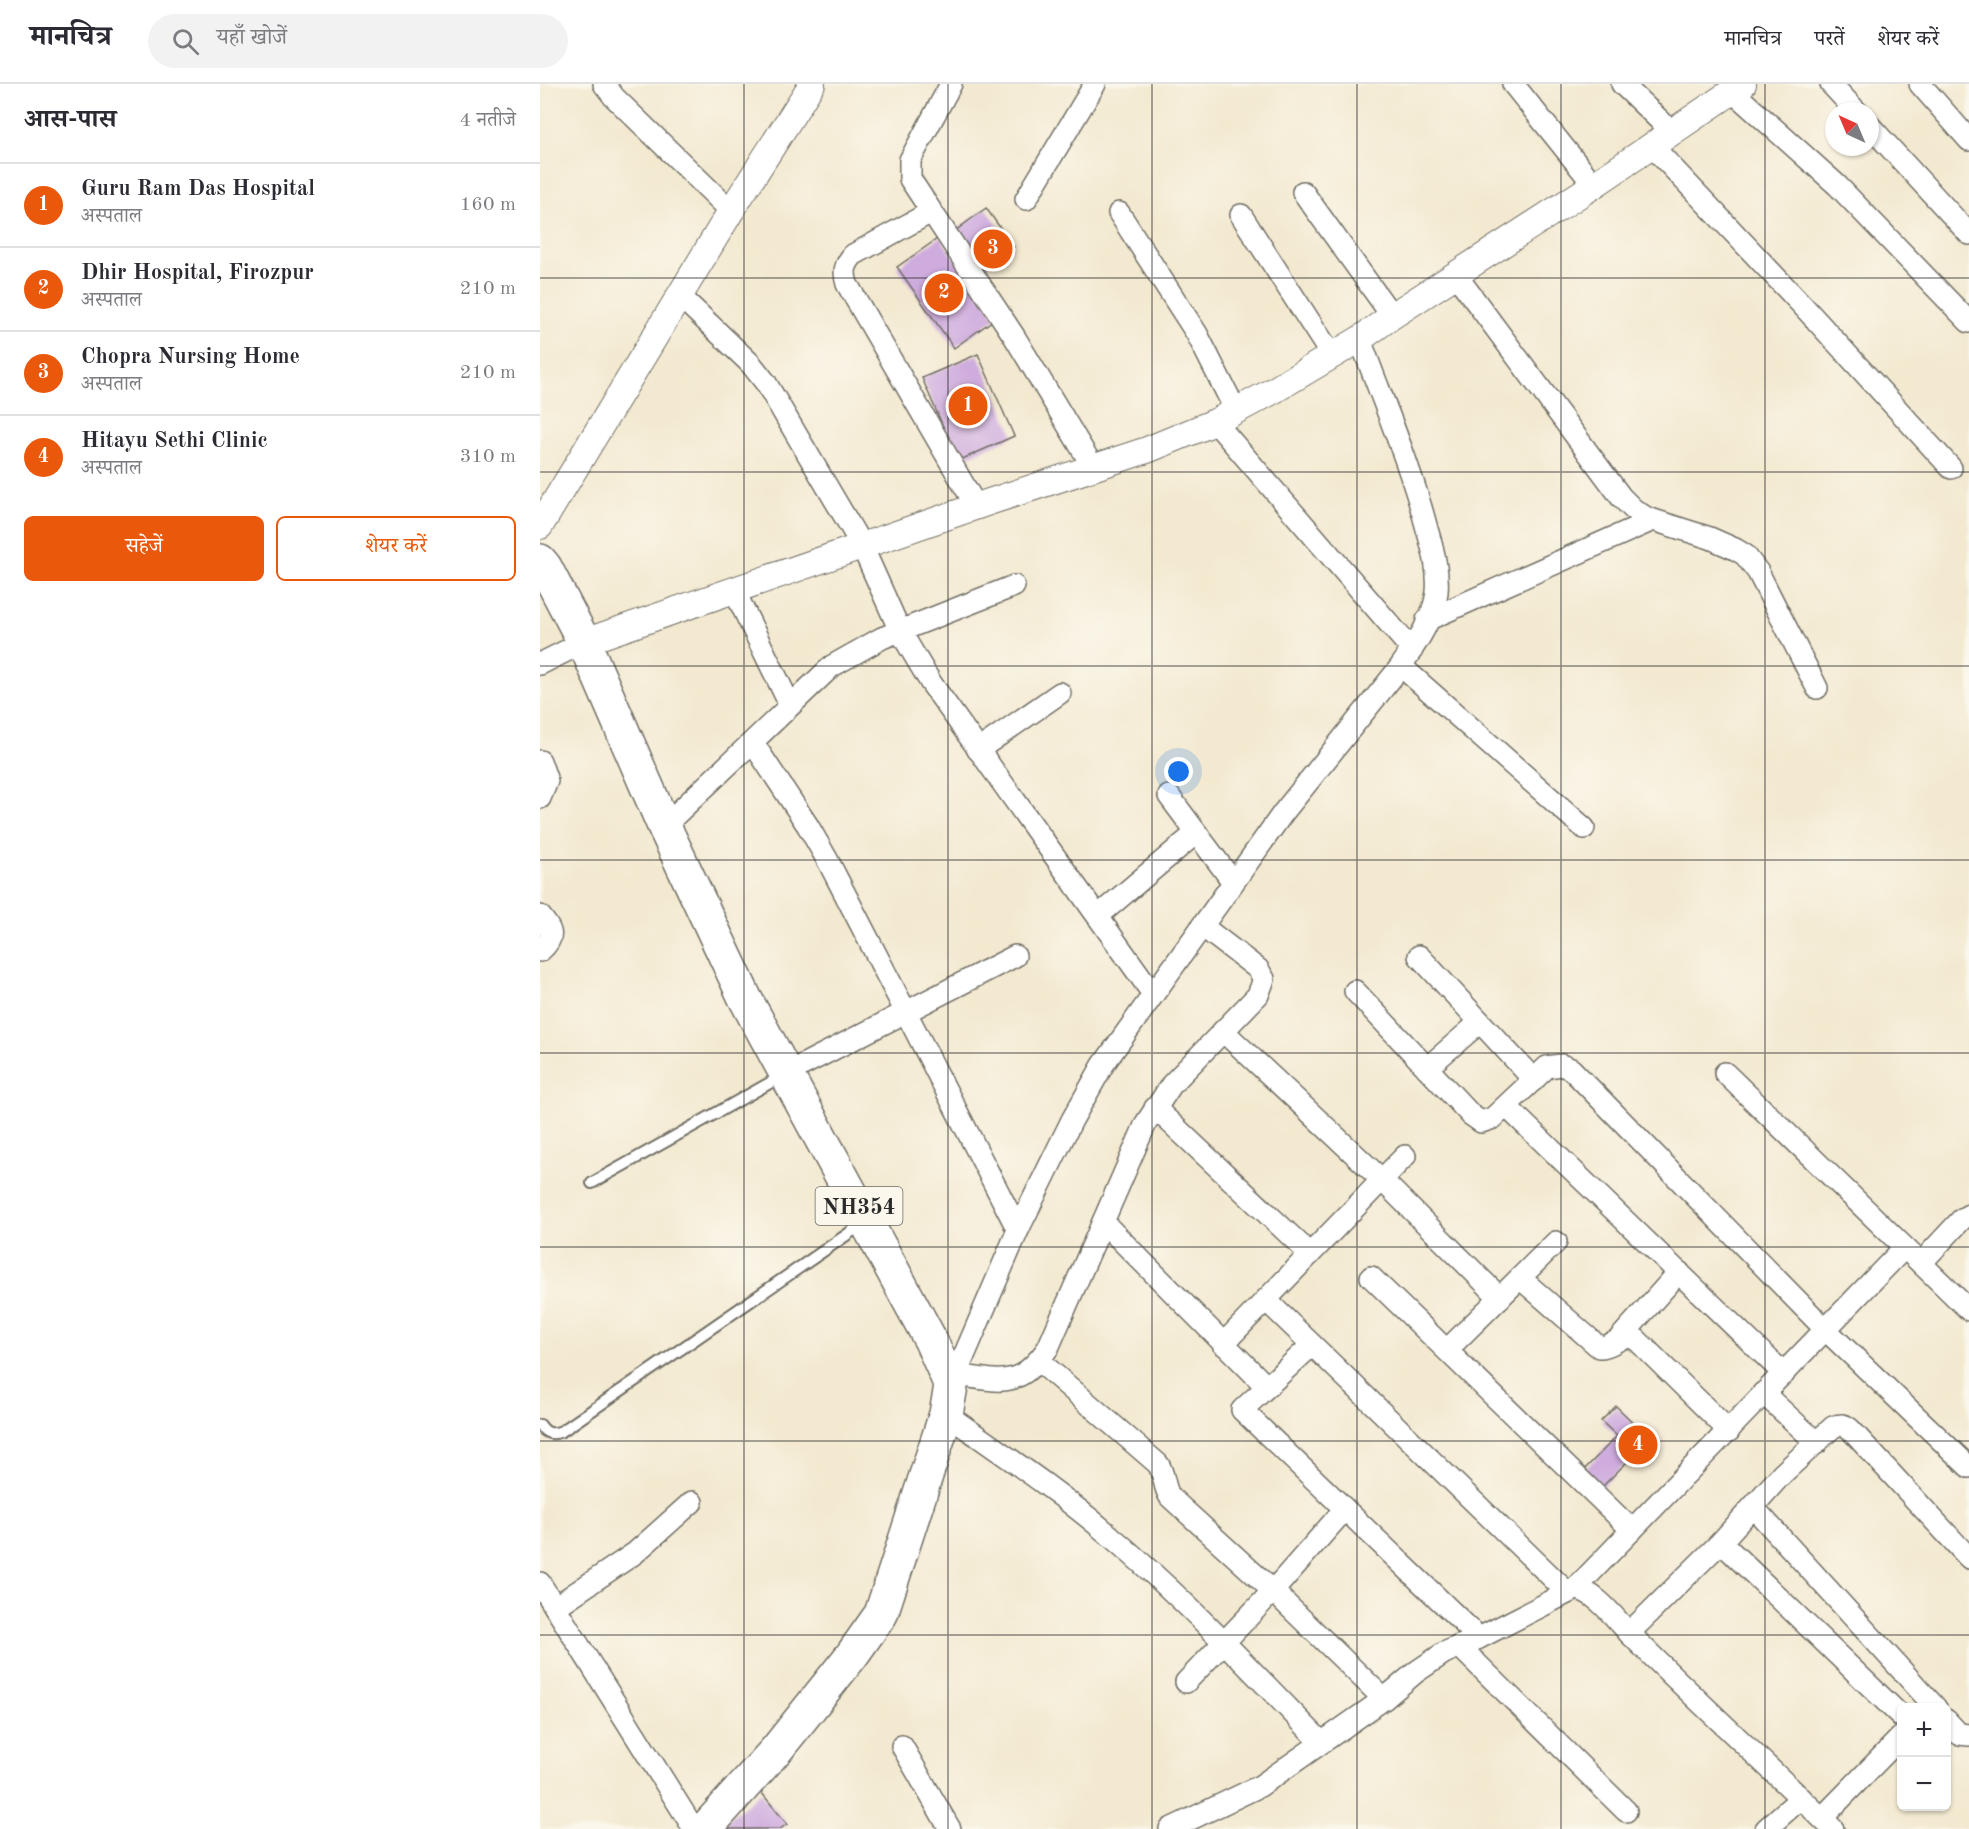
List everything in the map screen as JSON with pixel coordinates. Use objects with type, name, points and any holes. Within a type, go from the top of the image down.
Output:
[{"type":"highway","name":"NH354","points":[[540,561],[584,642],[664,826],[745,998],[931,1341],[951,1392]]},
{"type":"highway","points":[[705,1829],[777,1749],[852,1655],[880,1614],[951,1392]]},
{"type":"street","points":[[604,84],[614,97],[731,211]]},
{"type":"street","points":[[540,526],[731,211],[812,84]]},
{"type":"street","points":[[951,84],[910,160],[910,179],[1014,336],[1093,467]]},
{"type":"street","points":[[1513,84],[1594,185]]},
{"type":"street","points":[[1622,84],[1662,139],[1804,307],[1951,468]]},
{"type":"street","points":[[1831,84],[1848,102]]},
{"type":"street","points":[[1920,84],[1969,140]]},
{"type":"street","points":[[1026,200],[1089,86]]},
{"type":"street","points":[[540,663],[584,642],[976,506],[1147,450],[1225,416],[1360,339],[1737,88],[1837,185],[1969,322]]},
{"type":"street","points":[[1879,136],[1969,234]]},
{"type":"street","points":[[1303,192],[1392,316]]},
{"type":"street","points":[[931,212],[853,255],[846,264],[844,273],[847,284],[976,506]]},
{"type":"street","points":[[1119,213],[1183,310],[1225,416],[1407,658],[1584,828]]},
{"type":"street","points":[[1241,215],[1332,356]]},
{"type":"street","points":[[1456,274],[1621,497],[1633,510],[1653,520],[1710,538],[1745,555],[1758,572],[1817,688]]},
{"type":"street","points":[[680,296],[751,364],[766,383],[862,546],[900,631],[931,683],[1153,993]]},
{"type":"street","points":[[951,1392],[1018,1230],[1088,1089],[1153,993],[1283,813],[1407,658],[1427,620],[1437,594],[1438,575],[1433,550],[1419,497],[1360,339]]},
{"type":"street","points":[[1427,620],[1653,520]]},
{"type":"street","points":[[664,826],[832,666],[869,644],[1014,586]]},
{"type":"street","points":[[734,590],[790,705]]},
{"type":"street","points":[[978,750],[1060,693]]},
{"type":"street","points":[[753,743],[808,826],[828,861],[1018,1230]]},
{"type":"street","points":[[540,762],[547,781],[540,798]]},
{"type":"street","points":[[1169,796],[1233,882]]},
{"type":"street","points":[[1098,916],[1196,833]]},
{"type":"street","points":[[540,916],[549,927],[551,937],[540,951]]},
{"type":"street","points":[[951,1392],[1005,1382],[1026,1372],[1038,1361],[1048,1348],[1146,1123],[1155,1108],[1172,1084],[1258,995],[1264,979],[1258,969],[1202,926]]},
{"type":"street","points":[[787,1073],[1015,956]]},
{"type":"street","points":[[1419,956],[1534,1080]]},
{"type":"street","points":[[1355,991],[1481,1122],[1493,1118],[1507,1107],[1547,1067],[1561,1065],[1571,1069],[1826,1330],[1969,1467]]},
{"type":"street","points":[[1427,1068],[1480,1022]]},
{"type":"street","points":[[1223,1031],[1382,1180],[1500,1298]]},
{"type":"street","points":[[1725,1073],[1969,1310]]},
{"type":"street","points":[[1507,1107],[1784,1374]]},
{"type":"street","points":[[1155,1108],[1310,1254]]},
{"type":"street","points":[[1223,1344],[1405,1156]]},
{"type":"street","points":[[1920,1263],[1962,1219],[1969,1215]]},
{"type":"street","points":[[1103,1222],[1267,1387]]},
{"type":"street","points":[[1447,1350],[1556,1242]]},
{"type":"street","points":[[1170,1829],[1260,1786],[1384,1699],[1429,1663],[1571,1591],[1729,1431],[1904,1248]]},
{"type":"street","points":[[1520,1278],[1594,1344],[1606,1347],[1620,1338],[1679,1272]]},
{"type":"street","points":[[1371,1277],[1632,1530]]},
{"type":"street","points":[[1266,1300],[1571,1591],[1587,1592],[1597,1600],[1828,1824],[1897,1742]]},
{"type":"street","points":[[1620,1338],[1631,1337],[1637,1340],[1729,1431]]},
{"type":"street","points":[[1312,1345],[1242,1410],[1479,1638]]},
{"type":"street","points":[[1038,1361],[1158,1464],[1170,1497],[1273,1591],[1384,1699]]},
{"type":"street","points":[[951,1392],[1051,1488],[1141,1562],[1321,1742]]},
{"type":"street","points":[[1763,1393],[1817,1443]]},
{"type":"street","points":[[1629,1633],[1721,1542],[1782,1474],[1833,1427],[1846,1425],[1969,1558]]},
{"type":"street","points":[[555,1607],[635,1553],[692,1502]]},
{"type":"street","points":[[1753,1507],[1931,1703]]},
{"type":"street","points":[[1186,1682],[1273,1591],[1344,1510]]},
{"type":"street","points":[[1721,1542],[1897,1712]]},
{"type":"street","points":[[540,1583],[694,1829]]},
{"type":"street","points":[[1459,1646],[1626,1811]]},
{"type":"street","points":[[1951,1725],[1959,1734],[1969,1735]]},
{"type":"street","points":[[902,1746],[950,1829]]},
{"type":"street","points":[[1766,1829],[1801,1798]]},
{"type":"lane","points":[[592,1183],[787,1073]]},
{"type":"lane","points":[[540,1425],[546,1432],[554,1434],[562,1431],[867,1221]]},
{"type":"building","points":[[986,208],[1014,247],[979,272],[951,234]]},
{"type":"building","points":[[940,237],[996,318],[954,348],[897,267]]},
{"type":"building","points":[[978,354],[1014,436],[958,461],[922,378]]},
{"type":"building","points":[[1616,1406],[1650,1439],[1597,1492],[1579,1475],[1617,1436],[1601,1421]]},
{"type":"building","points":[[761,1792],[787,1824],[780,1829],[716,1829]]},
{"type":"place","name":"Chopra Nursing Home","points":[[993,249]]},
{"type":"place","name":"Dhir Hospital, Firozpur","points":[[944,293]]},
{"type":"place","name":"Guru Ram Das Hospital","points":[[968,406]]},
{"type":"place","name":"Hitayu Sethi Clinic","points":[[1638,1445]]}]
